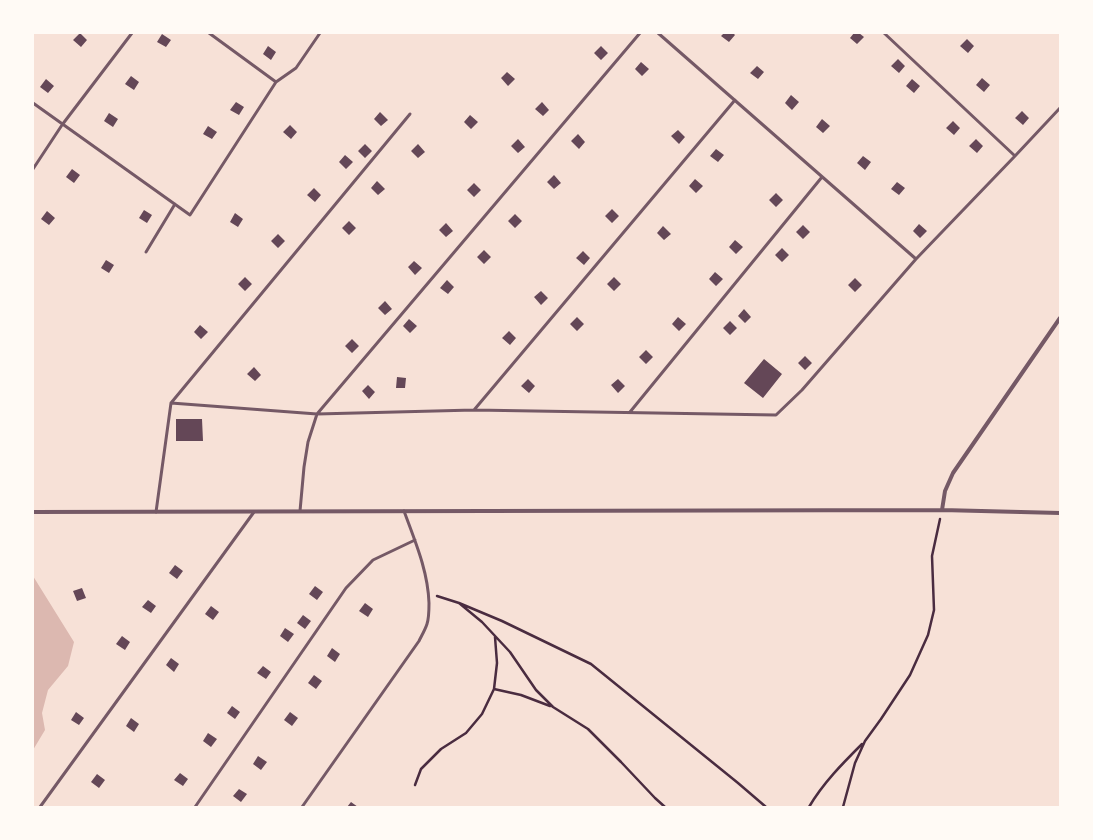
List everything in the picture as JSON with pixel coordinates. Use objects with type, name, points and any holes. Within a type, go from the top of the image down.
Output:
[{"type":"street","points":[[942,510],[945,491],[953,473],[1060,318]]},
{"type":"street","points":[[33,512],[942,510],[1060,513]]},
{"type":"lane","points":[[33,169],[62,124],[132,33]]},
{"type":"lane","points":[[209,33],[276,82]]},
{"type":"lane","points":[[33,103],[190,214],[276,82],[296,68],[320,33]]},
{"type":"lane","points":[[300,511],[308,442],[317,414],[640,33]]},
{"type":"lane","points":[[658,33],[916,259]]},
{"type":"lane","points":[[884,33],[1015,156]]},
{"type":"lane","points":[[474,410],[735,100]]},
{"type":"lane","points":[[171,403],[317,414],[474,410],[776,415],[802,390],[916,259],[1060,108]]},
{"type":"lane","points":[[156,512],[171,403],[410,114]]},
{"type":"lane","points":[[630,412],[822,177]]},
{"type":"lane","points":[[146,252],[175,204]]},
{"type":"lane","points":[[302,807],[419,641],[428,623],[429,593],[426,577],[415,540],[404,511]]},
{"type":"lane","points":[[40,807],[254,512]]},
{"type":"lane","points":[[195,807],[346,588],[373,560],[415,540]]},
{"type":"path","points":[[809,807],[813,799],[836,769],[865,741],[880,720],[910,675],[928,635],[934,610],[932,556],[942,510]]},
{"type":"path","points":[[429,593],[459,603],[502,621],[591,664],[766,807]]},
{"type":"path","points":[[459,603],[482,622],[510,652],[536,690],[553,707]]},
{"type":"path","points":[[415,785],[421,769],[441,749],[466,733],[482,714],[494,689],[497,663],[495,636]]},
{"type":"path","points":[[494,689],[521,695],[553,707],[588,729],[665,807]]},
{"type":"path","points":[[843,807],[855,763],[865,741]]},
{"type":"shaded area","points":[[33,576],[74,642],[68,666],[48,690],[42,713],[45,730],[33,750]]},
{"type":"building","points":[[80,33],[87,40],[81,47],[73,40]]},
{"type":"building","points":[[724,33],[733,33],[735,35],[729,42],[721,36]]},
{"type":"building","points":[[854,33],[859,33],[864,37],[857,44],[850,38]]},
{"type":"building","points":[[162,34],[171,40],[166,47],[157,42]]},
{"type":"building","points":[[967,39],[974,46],[968,53],[960,46]]},
{"type":"building","points":[[268,46],[276,52],[271,60],[263,54]]},
{"type":"building","points":[[601,46],[608,53],[601,60],[594,53]]},
{"type":"building","points":[[898,59],[905,66],[899,73],[891,66]]},
{"type":"building","points":[[641,62],[649,69],[642,76],[635,69]]},
{"type":"building","points":[[757,66],[764,72],[758,79],[750,73]]},
{"type":"building","points":[[507,72],[515,79],[508,86],[501,78]]},
{"type":"building","points":[[131,76],[139,82],[134,90],[125,84]]},
{"type":"building","points":[[982,78],[990,85],[984,92],[976,85]]},
{"type":"building","points":[[46,79],[54,86],[48,93],[40,87]]},
{"type":"building","points":[[912,79],[920,86],[914,93],[906,86]]},
{"type":"building","points":[[791,95],[799,102],[792,110],[785,103]]},
{"type":"building","points":[[236,102],[244,107],[239,115],[230,110]]},
{"type":"building","points":[[542,102],[549,110],[543,116],[535,109]]},
{"type":"building","points":[[1022,111],[1029,118],[1023,125],[1015,118]]},
{"type":"building","points":[[380,112],[388,120],[381,126],[374,119]]},
{"type":"building","points":[[109,113],[118,119],[113,127],[104,121]]},
{"type":"building","points":[[470,115],[478,122],[471,129],[464,122]]},
{"type":"building","points":[[822,119],[830,126],[823,133],[816,127]]},
{"type":"building","points":[[953,121],[960,128],[954,135],[946,128]]},
{"type":"building","points":[[290,125],[297,132],[291,139],[283,132]]},
{"type":"building","points":[[208,126],[217,132],[212,139],[203,134]]},
{"type":"building","points":[[678,130],[685,137],[679,144],[671,136]]},
{"type":"building","points":[[578,134],[585,142],[579,149],[571,141]]},
{"type":"building","points":[[518,139],[525,147],[518,153],[511,146]]},
{"type":"building","points":[[976,139],[983,146],[977,153],[969,146]]},
{"type":"building","points":[[365,144],[372,151],[365,158],[358,151]]},
{"type":"building","points":[[418,144],[425,152],[418,158],[411,151]]},
{"type":"building","points":[[716,149],[724,155],[718,162],[710,156]]},
{"type":"building","points":[[345,155],[353,162],[346,169],[339,162]]},
{"type":"building","points":[[863,156],[871,162],[865,170],[857,163]]},
{"type":"building","points":[[72,169],[80,175],[74,183],[66,177]]},
{"type":"building","points":[[554,175],[561,183],[554,189],[547,182]]},
{"type":"building","points":[[695,179],[703,186],[696,193],[689,186]]},
{"type":"building","points":[[377,181],[385,189],[378,195],[371,188]]},
{"type":"building","points":[[897,182],[905,188],[899,195],[891,189]]},
{"type":"building","points":[[474,183],[481,190],[474,197],[467,190]]},
{"type":"building","points":[[314,188],[321,195],[315,202],[307,195]]},
{"type":"building","points":[[776,193],[783,200],[776,207],[769,200]]},
{"type":"building","points":[[612,209],[619,216],[612,223],[605,216]]},
{"type":"building","points":[[144,210],[152,215],[147,223],[139,218]]},
{"type":"building","points":[[47,211],[55,218],[49,225],[41,219]]},
{"type":"building","points":[[235,213],[243,219],[238,227],[230,222]]},
{"type":"building","points":[[515,214],[522,221],[515,228],[508,221]]},
{"type":"building","points":[[349,221],[356,228],[349,235],[342,228]]},
{"type":"building","points":[[446,223],[453,231],[446,237],[439,230]]},
{"type":"building","points":[[919,224],[927,231],[920,238],[913,231]]},
{"type":"building","points":[[803,225],[810,232],[803,239],[796,232]]},
{"type":"building","points":[[663,226],[671,234],[664,240],[657,233]]},
{"type":"building","points":[[278,234],[285,241],[278,248],[271,241]]},
{"type":"building","points":[[735,240],[743,247],[736,254],[729,247]]},
{"type":"building","points":[[782,248],[789,255],[782,262],[775,255]]},
{"type":"building","points":[[484,250],[491,257],[484,264],[477,257]]},
{"type":"building","points":[[583,251],[590,258],[584,265],[576,258]]},
{"type":"building","points":[[106,260],[114,265],[109,273],[101,268]]},
{"type":"building","points":[[414,261],[422,268],[415,275],[408,267]]},
{"type":"building","points":[[715,272],[723,279],[716,286],[709,279]]},
{"type":"building","points":[[245,277],[252,284],[245,291],[238,284]]},
{"type":"building","points":[[614,277],[621,284],[614,291],[607,284]]},
{"type":"building","points":[[855,278],[862,285],[855,292],[848,285]]},
{"type":"building","points":[[447,280],[454,287],[448,294],[440,288]]},
{"type":"building","points":[[541,291],[548,298],[541,305],[534,297]]},
{"type":"building","points":[[385,301],[392,309],[385,315],[378,308]]},
{"type":"building","points":[[744,309],[751,317],[745,323],[738,316]]},
{"type":"building","points":[[577,317],[584,324],[577,331],[570,324]]},
{"type":"building","points":[[678,317],[686,324],[679,331],[672,324]]},
{"type":"building","points":[[409,319],[417,326],[410,333],[403,326]]},
{"type":"building","points":[[730,321],[737,328],[730,335],[723,328]]},
{"type":"building","points":[[200,325],[208,332],[201,339],[194,332]]},
{"type":"building","points":[[509,331],[516,338],[510,345],[502,338]]},
{"type":"building","points":[[352,339],[359,346],[352,353],[345,346]]},
{"type":"building","points":[[646,350],[653,357],[646,364],[639,357]]},
{"type":"building","points":[[805,356],[812,363],[805,370],[798,363]]},
{"type":"building","points":[[764,359],[782,374],[763,398],[744,383]]},
{"type":"building","points":[[254,367],[261,375],[255,381],[247,374]]},
{"type":"building","points":[[397,377],[406,378],[405,388],[396,388]]},
{"type":"building","points":[[528,379],[535,386],[529,393],[521,386]]},
{"type":"building","points":[[618,379],[625,386],[618,393],[611,385]]},
{"type":"building","points":[[368,385],[375,392],[369,399],[362,391]]},
{"type":"building","points":[[176,419],[202,419],[203,441],[176,441]]},
{"type":"building","points":[[175,565],[183,571],[177,579],[169,573]]},
{"type":"building","points":[[315,586],[323,592],[317,600],[309,594]]},
{"type":"building","points":[[82,588],[86,598],[77,601],[73,591]]},
{"type":"building","points":[[148,600],[156,606],[151,613],[142,607]]},
{"type":"building","points":[[365,603],[373,609],[368,617],[359,611]]},
{"type":"building","points":[[211,606],[219,612],[213,620],[205,614]]},
{"type":"building","points":[[303,615],[311,621],[305,629],[297,623]]},
{"type":"building","points":[[285,628],[294,634],[288,642],[280,636]]},
{"type":"building","points":[[122,636],[130,642],[125,650],[116,644]]},
{"type":"building","points":[[332,648],[340,654],[335,662],[327,656]]},
{"type":"building","points":[[171,658],[179,664],[174,672],[166,665]]},
{"type":"building","points":[[263,666],[271,672],[266,679],[257,673]]},
{"type":"building","points":[[314,675],[322,681],[316,689],[308,683]]},
{"type":"building","points":[[232,706],[240,712],[235,719],[227,713]]},
{"type":"building","points":[[76,712],[84,718],[79,725],[71,720]]},
{"type":"building","points":[[290,712],[298,718],[292,726],[284,720]]},
{"type":"building","points":[[131,718],[139,724],[134,732],[126,726]]},
{"type":"building","points":[[208,733],[217,739],[211,747],[203,741]]},
{"type":"building","points":[[258,756],[267,762],[261,770],[253,764]]},
{"type":"building","points":[[180,773],[188,779],[183,786],[174,780]]},
{"type":"building","points":[[97,774],[105,780],[99,788],[91,782]]},
{"type":"building","points":[[239,789],[247,794],[241,802],[233,796]]},
{"type":"building","points":[[351,802],[358,807],[347,807]]}]
